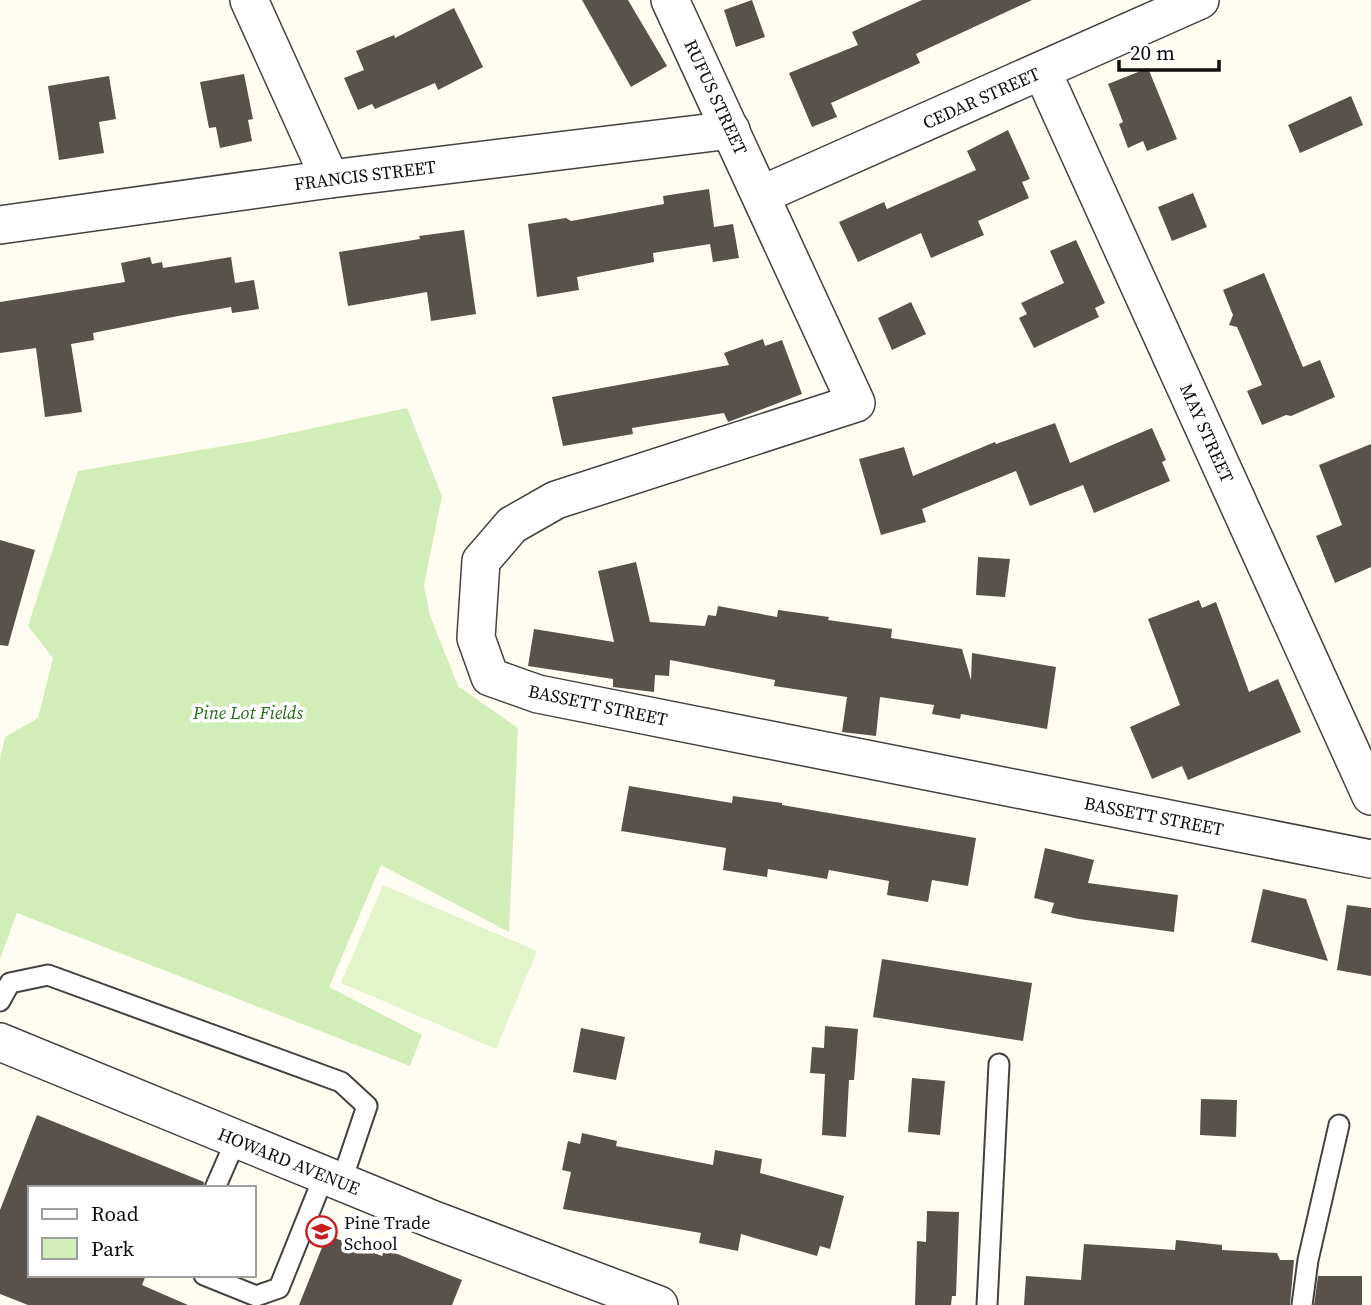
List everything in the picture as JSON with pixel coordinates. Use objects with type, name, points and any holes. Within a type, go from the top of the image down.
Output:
[{"type":"street","points":[[249,0],[330,179]]},
{"type":"street","name":"RUFUS STREET","points":[[670,0],[761,194]]},
{"type":"street","name":"CEDAR STREET","points":[[761,194],[1200,0]]},
{"type":"street","name":"MAY STREET","points":[[1042,71],[1371,796]]},
{"type":"street","name":"FRANCIS STREET","points":[[0,225],[330,179],[731,130]]},
{"type":"street","name":"BASSETT STREET","points":[[761,194],[856,403],[556,500],[512,525],[481,561],[476,638],[490,677],[538,694],[1371,859]]},
{"type":"street","name":"HOWARD AVENUE","points":[[0,1042],[434,1220],[659,1305]]},
{"type":"lane","points":[[0,1001],[10,983],[48,975],[341,1082],[367,1106],[279,1288],[256,1296],[209,1277]]},
{"type":"lane","points":[[987,1305],[999,1064]]},
{"type":"lane","points":[[1302,1305],[1308,1260],[1339,1125]]},
{"type":"lane","points":[[216,1186],[236,1139]]},
{"type":"green space","name":"Pine Lot Fields","points":[[407,408],[442,496],[424,585],[430,616],[458,686],[518,728],[509,932],[381,865],[329,987],[422,1035],[410,1066],[17,913],[0,959],[0,759],[5,737],[38,718],[53,658],[28,626],[78,471],[253,441]]},
{"type":"green space","points":[[383,885],[537,951],[496,1049],[341,983]]},
{"type":"building","points":[[582,0],[628,0],[667,66],[631,87]]},
{"type":"building","points":[[752,0],[765,37],[736,47],[724,10]]},
{"type":"building","points":[[922,0],[1032,0],[916,54],[920,63],[831,103],[837,117],[812,127],[789,73],[858,45],[852,32]]},
{"type":"building","points":[[454,8],[483,67],[438,90],[435,83],[375,109],[372,104],[358,110],[344,78],[364,70],[356,51],[394,35],[395,38]]},
{"type":"building","points":[[1148,68],[1177,139],[1147,151],[1143,141],[1128,148],[1119,124],[1123,122],[1108,84]]},
{"type":"building","points":[[244,74],[253,119],[248,120],[252,141],[220,148],[216,127],[209,128],[200,82]]},
{"type":"building","points":[[109,76],[116,119],[99,122],[104,153],[59,160],[48,86]]},
{"type":"building","points":[[1351,96],[1363,125],[1300,153],[1288,125]]},
{"type":"building","points":[[1008,130],[1030,179],[1022,182],[1029,198],[978,221],[984,235],[931,258],[921,233],[858,262],[839,222],[884,202],[887,209],[976,170],[967,151]]},
{"type":"building","points":[[709,189],[714,227],[733,224],[739,258],[713,262],[710,244],[653,253],[654,262],[577,277],[579,290],[537,297],[528,224],[566,218],[571,221],[664,204],[663,196]]},
{"type":"building","points":[[1193,193],[1207,227],[1172,241],[1158,207]]},
{"type":"building","points":[[464,230],[476,314],[431,321],[427,292],[348,306],[339,252]]},
{"type":"building","points":[[1076,240],[1105,303],[1095,308],[1099,317],[1034,348],[1019,318],[1027,314],[1021,303],[1064,283],[1050,251]]},
{"type":"building","points":[[150,257],[152,264],[162,262],[163,268],[231,257],[235,283],[254,280],[259,309],[232,313],[231,307],[178,316],[93,333],[94,340],[71,344],[82,412],[45,417],[36,348],[0,353],[0,302],[125,282],[121,263]]},
{"type":"building","points":[[1264,273],[1303,367],[1320,360],[1335,397],[1262,425],[1247,391],[1262,385],[1237,327],[1229,325],[1233,315],[1223,290]]},
{"type":"building","points":[[911,302],[926,334],[892,350],[878,318]]},
{"type":"building","points":[[763,339],[765,346],[782,340],[802,394],[728,422],[724,413],[632,428],[633,434],[563,446],[552,397],[729,365],[724,353]]},
{"type":"building","points":[[1055,423],[1070,463],[1152,428],[1166,460],[1162,462],[1170,481],[1094,513],[1083,485],[1030,506],[1016,471],[922,509],[926,522],[881,535],[859,459],[904,447],[913,476],[995,442],[996,444]]},
{"type":"building","points":[[1371,444],[1371,567],[1335,583],[1316,536],[1342,525],[1319,465]]},
{"type":"building","points":[[0,540],[35,550],[8,646],[0,645]]},
{"type":"building","points":[[978,557],[1010,559],[1005,597],[976,595]]},
{"type":"building","points":[[636,562],[650,622],[705,626],[708,615],[716,616],[718,606],[777,617],[778,610],[892,629],[891,638],[962,649],[971,680],[972,653],[1056,667],[1047,729],[961,714],[960,719],[932,714],[934,705],[880,697],[876,736],[842,732],[847,697],[774,686],[775,680],[670,660],[669,676],[655,675],[654,692],[613,687],[613,679],[528,666],[534,629],[614,642],[598,571]]},
{"type":"building","points":[[1199,600],[1202,608],[1216,602],[1249,692],[1278,679],[1301,732],[1188,780],[1182,766],[1152,779],[1130,727],[1180,705],[1148,619]]},
{"type":"building","points":[[629,786],[732,803],[733,796],[782,803],[976,838],[968,886],[932,880],[928,902],[887,895],[889,881],[829,870],[827,879],[768,869],[767,877],[723,870],[726,848],[621,831]]},
{"type":"building","points":[[1045,848],[1094,860],[1088,883],[1178,895],[1174,932],[1051,913],[1054,903],[1034,898]]},
{"type":"building","points":[[1263,889],[1306,899],[1328,961],[1251,942]]},
{"type":"building","points":[[1347,905],[1371,908],[1371,976],[1337,970]]},
{"type":"building","points":[[882,959],[1032,983],[1023,1041],[873,1017]]},
{"type":"building","points":[[825,1026],[858,1029],[854,1080],[849,1080],[846,1137],[822,1135],[825,1074],[810,1073],[812,1047],[824,1048]]},
{"type":"building","points":[[581,1028],[625,1037],[616,1080],[573,1072]]},
{"type":"building","points":[[912,1078],[945,1081],[940,1135],[908,1132]]},
{"type":"building","points":[[1201,1099],[1237,1100],[1236,1137],[1200,1135]]},
{"type":"building","points":[[37,1115],[204,1182],[203,1186],[28,1186],[28,1277],[145,1277],[142,1285],[188,1305],[28,1305],[0,1294],[0,1210]]},
{"type":"building","points":[[582,1133],[617,1141],[616,1146],[713,1165],[715,1150],[762,1159],[760,1173],[844,1196],[830,1249],[820,1246],[817,1256],[741,1234],[738,1251],[699,1243],[701,1233],[563,1209],[571,1172],[562,1170],[568,1141],[580,1144]]},
{"type":"building","points":[[927,1211],[959,1212],[956,1296],[952,1296],[951,1305],[915,1305],[917,1241],[926,1242]]},
{"type":"building","points":[[327,1235],[382,1256],[385,1249],[462,1280],[452,1305],[299,1305]]},
{"type":"building","points":[[1176,1240],[1222,1245],[1222,1250],[1277,1253],[1280,1260],[1294,1260],[1290,1305],[1024,1305],[1026,1276],[1081,1280],[1084,1244],[1175,1250]]},
{"type":"building","points":[[1318,1276],[1362,1276],[1362,1305],[1314,1305]]},
{"type":"place","name":"Pine Trade School","points":[[321,1232]]}]
